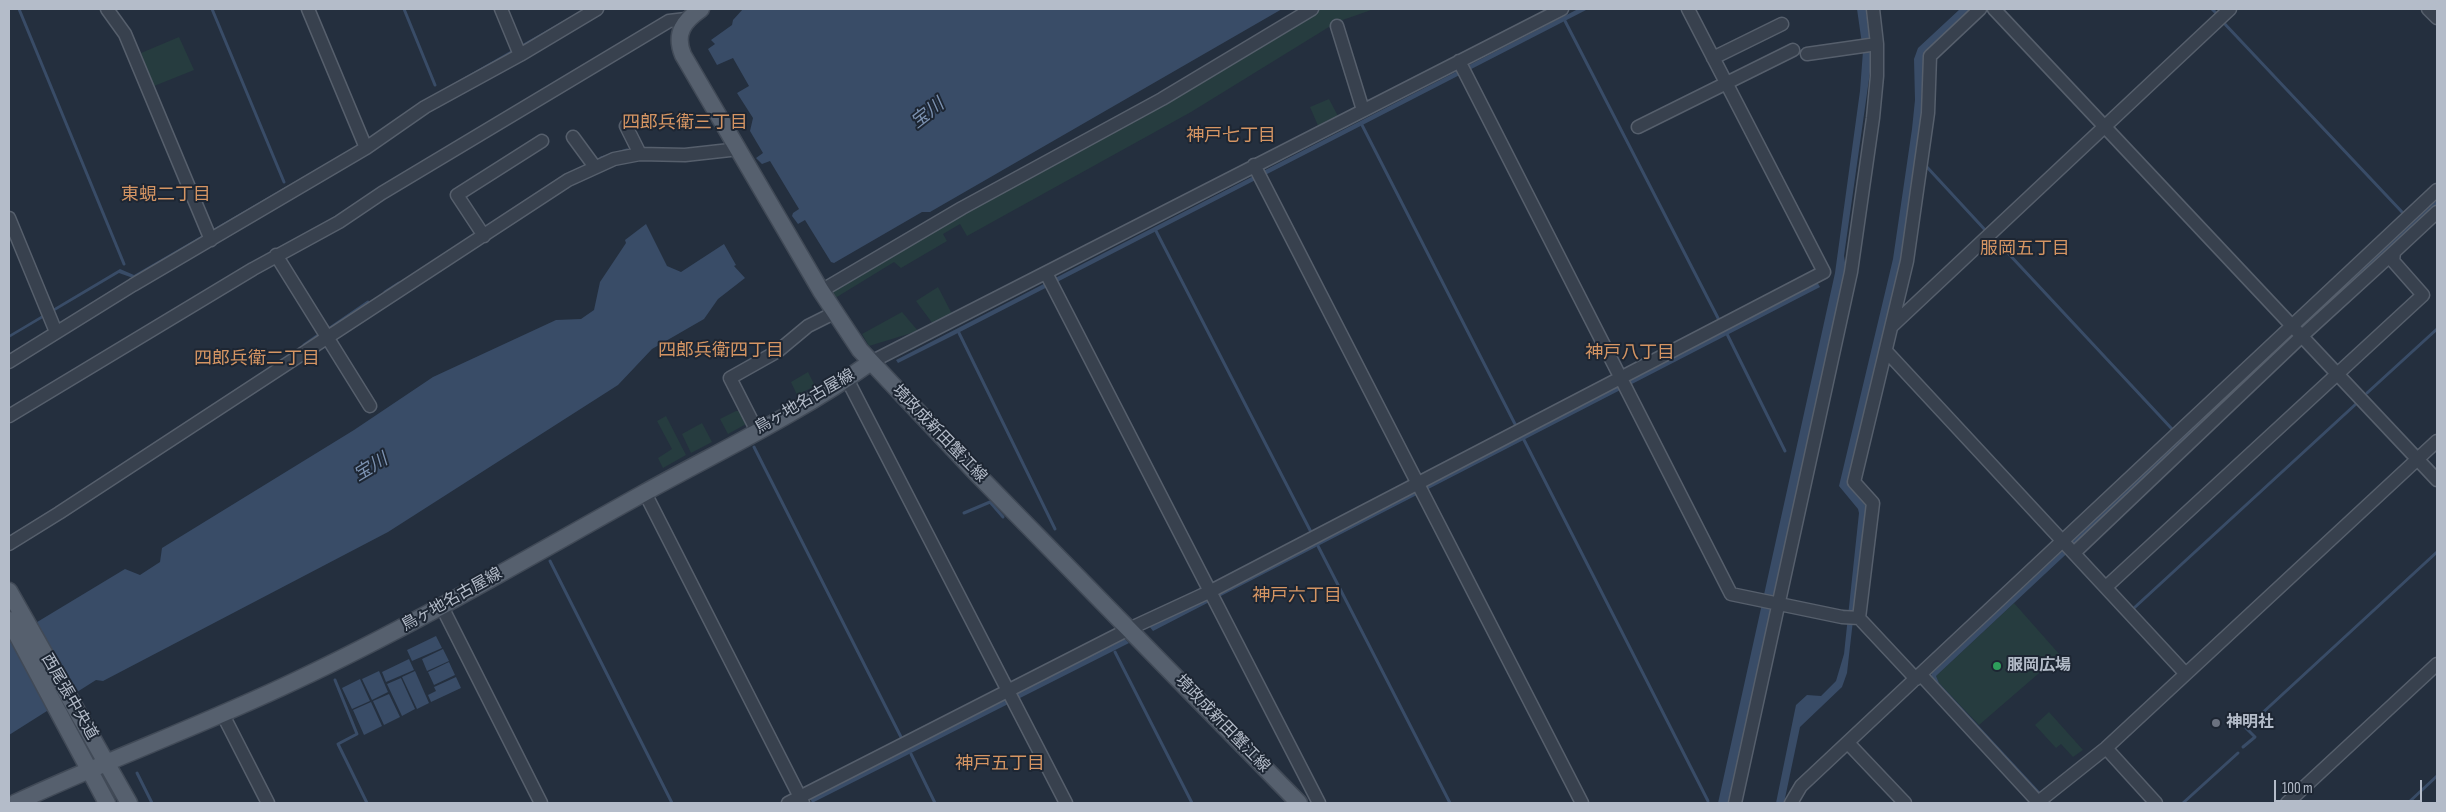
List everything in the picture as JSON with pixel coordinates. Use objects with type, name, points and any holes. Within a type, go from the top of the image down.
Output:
[{"type":"main road","points":[[686,20],[701,9]]},
{"type":"main road","name":"境政成新田蟹江線","points":[[686,20],[679,33],[679,45],[834,313],[870,362],[1299,803]]},
{"type":"main road","name":"鳥ヶ地名古屋線","points":[[17,803],[89,769],[293,682],[442,607],[757,431],[847,379],[870,362]]},
{"type":"main road","name":"西尾張中央道","points":[[9,591],[13,614],[61,717],[107,803]]},
{"type":"main road","name":"西尾張中央道","points":[[13,614],[78,710],[129,803]]},
{"type":"street","points":[[106,9],[125,34],[209,235]]},
{"type":"street","points":[[308,9],[365,144]]},
{"type":"street","points":[[501,9],[518,52]]},
{"type":"street","points":[[9,362],[209,235],[518,52],[597,9]]},
{"type":"street","points":[[821,291],[962,208],[1162,99],[1312,9]]},
{"type":"street","points":[[870,362],[1049,279],[1257,172],[1363,110],[1462,67],[1562,9]]},
{"type":"street","points":[[788,803],[801,800],[1012,696],[1129,629],[1213,595],[1623,381],[1824,272],[1724,82],[1688,9]]},
{"type":"street","points":[[1735,803],[1776,604],[1850,272],[1873,118],[1875,45],[1873,9]]},
{"type":"street","points":[[1854,618],[1873,503],[1854,482],[1907,260],[1925,131],[1930,56],[1980,9]]},
{"type":"street","points":[[1994,9],[2437,480]]},
{"type":"street","points":[[1892,326],[2230,9]]},
{"type":"street","points":[[2428,9],[2437,18]]},
{"type":"street","points":[[9,416],[276,255],[339,222],[382,193],[669,21],[686,20]]},
{"type":"street","points":[[1712,58],[1782,24]]},
{"type":"street","points":[[1337,26],[1363,110]]},
{"type":"street","points":[[1807,54],[1875,45]]},
{"type":"street","points":[[1638,127],[1724,82],[1793,50]]},
{"type":"street","points":[[1462,67],[1731,594],[1854,618],[1918,677],[2038,803],[2106,748],[2437,441]]},
{"type":"street","points":[[626,126],[640,154]]},
{"type":"street","points":[[573,136],[595,167]]},
{"type":"street","points":[[484,236],[457,195],[542,141]]},
{"type":"street","points":[[9,544],[60,514],[568,180],[614,159],[640,154],[685,155],[739,149]]},
{"type":"street","points":[[1257,172],[1582,803]]},
{"type":"street","points":[[2075,552],[2299,332],[2437,190]]},
{"type":"street","points":[[1791,803],[1801,786],[2064,540],[2299,332],[2394,252],[2437,212]]},
{"type":"street","points":[[9,218],[56,332]]},
{"type":"street","points":[[2106,587],[2423,294],[2393,261],[2394,252]]},
{"type":"street","points":[[276,255],[370,406]]},
{"type":"street","points":[[1049,279],[1320,803]]},
{"type":"street","points":[[757,431],[730,378],[778,351],[808,326],[834,313]]},
{"type":"street","points":[[1886,351],[2064,540],[2185,673]]},
{"type":"street","points":[[847,379],[1066,803]]},
{"type":"street","points":[[645,492],[801,800]]},
{"type":"street","points":[[442,607],[541,803]]},
{"type":"street","points":[[2287,803],[2437,664]]},
{"type":"street","points":[[222,713],[268,803]]},
{"type":"street","points":[[1848,743],[1905,803]]},
{"type":"street","points":[[2106,748],[2156,803]]},
{"type":"green space","points":[[1320,9],[1374,9],[1337,22],[1191,112],[967,236],[960,224],[943,234],[947,241],[901,268],[894,262],[832,300],[828,294],[837,285]]},
{"type":"green space","points":[[179,37],[194,70],[154,86],[141,53]]},
{"type":"green space","points":[[1329,99],[1339,118],[1319,128],[1310,107]]},
{"type":"green space","points":[[938,287],[952,314],[933,324],[916,301]]},
{"type":"green space","points":[[902,312],[918,331],[869,346],[862,334]]},
{"type":"green space","points":[[808,372],[815,386],[797,395],[791,382]]},
{"type":"green space","points":[[736,411],[743,411],[748,423],[728,434],[720,419]]},
{"type":"green space","points":[[666,416],[686,455],[663,468],[658,458],[672,449],[657,421]]},
{"type":"green space","points":[[702,423],[712,442],[691,453],[682,434]]},
{"type":"green space","name":"服岡広場","points":[[2014,603],[2060,655],[1979,725],[1939,683],[1936,676]]},
{"type":"green space","points":[[2049,712],[2083,750],[2073,757],[2061,744],[2056,748],[2035,725]]},
{"type":"water","points":[[584,9],[591,9],[358,148],[133,278],[119,273],[9,338],[9,335],[120,269],[134,275],[356,146],[421,102]]},
{"type":"water","name":"宝川","points":[[743,9],[1282,9],[930,212],[922,212],[834,263],[831,262],[805,220],[798,224],[792,216],[799,209],[770,161],[762,164],[756,158],[763,153],[750,131],[753,118],[737,93],[749,86],[733,58],[717,65],[708,49],[715,44],[711,40],[732,25],[733,20]]},
{"type":"water","points":[[1578,9],[1588,9],[954,335],[898,363],[896,360]]},
{"type":"water","points":[[1857,9],[1866,9],[1872,58],[1844,256],[1846,268],[1728,803],[1718,803],[1835,273],[1860,91],[1863,51]]},
{"type":"water","points":[[1960,9],[1971,9],[1923,54],[1923,114],[1901,260],[1848,485],[1866,506],[1847,673],[1842,687],[1800,727],[1784,803],[1776,803],[1796,705],[1807,695],[1821,696],[1836,681],[1844,654],[1859,513],[1858,509],[1839,486],[1893,259],[1912,129],[1915,100],[1914,59],[1918,48]]},
{"type":"water","points":[[2437,200],[2437,207],[1936,676],[1939,683],[2041,793],[2038,795],[1930,679],[1932,673]]},
{"type":"water","name":"宝川","points":[[646,224],[667,266],[681,272],[724,244],[736,265],[734,266],[745,278],[718,299],[704,319],[652,349],[618,385],[388,532],[103,681],[96,680],[9,735],[9,639],[125,569],[140,575],[160,562],[162,548],[354,430],[433,377],[556,320],[581,319],[594,310],[600,282],[626,243],[625,240]]},
{"type":"water","points":[[1817,282],[1820,287],[1153,631],[1149,626]]},
{"type":"water","points":[[436,636],[442,648],[412,661],[407,650]]},
{"type":"water","points":[[1125,639],[1129,643],[812,803],[810,797]]},
{"type":"water","points":[[443,649],[449,661],[427,671],[422,659]]},
{"type":"water","points":[[409,659],[414,670],[386,682],[382,672]]},
{"type":"water","points":[[449,662],[455,675],[434,685],[428,672]]},
{"type":"water","points":[[379,671],[388,692],[372,700],[362,679]]},
{"type":"water","points":[[415,671],[429,703],[417,709],[402,677]]},
{"type":"water","points":[[456,677],[461,688],[431,702],[428,695],[436,691],[434,687]]},
{"type":"water","points":[[401,678],[415,709],[402,716],[387,684]]},
{"type":"water","points":[[360,679],[370,701],[352,709],[342,688]]},
{"type":"water","points":[[389,694],[400,717],[384,725],[373,701]]},
{"type":"water","points":[[371,702],[382,726],[364,735],[353,710]]},
{"type":"waterway","points":[[19,9],[124,264]]},
{"type":"waterway","points":[[212,9],[284,182]]},
{"type":"waterway","points":[[404,9],[435,85]]},
{"type":"waterway","points":[[2212,9],[2218,15]]},
{"type":"waterway","points":[[1565,21],[1719,320]]},
{"type":"waterway","points":[[2223,22],[2402,212]]},
{"type":"waterway","points":[[1362,125],[1516,426]]},
{"type":"waterway","points":[[601,158],[627,150]]},
{"type":"waterway","points":[[1926,166],[1987,232]]},
{"type":"waterway","points":[[1156,231],[1311,532]]},
{"type":"waterway","points":[[1993,237],[2172,429]]},
{"type":"waterway","points":[[385,292],[399,283]]},
{"type":"waterway","points":[[330,328],[368,302]]},
{"type":"waterway","points":[[2367,393],[2437,329]]},
{"type":"waterway","points":[[959,333],[1055,529]]},
{"type":"waterway","points":[[1727,334],[1785,451]]},
{"type":"waterway","points":[[304,345],[317,336]]},
{"type":"waterway","points":[[2134,608],[2357,403]]},
{"type":"waterway","points":[[1523,438],[1708,801]]},
{"type":"waterway","points":[[754,447],[901,737]]},
{"type":"waterway","points":[[964,513],[990,502],[1003,517]]},
{"type":"waterway","points":[[1318,546],[1450,803]]},
{"type":"waterway","points":[[2243,747],[2255,737],[2246,728],[2437,552]]},
{"type":"waterway","points":[[550,561],[672,803]]},
{"type":"waterway","points":[[1115,652],[1192,803]]},
{"type":"waterway","points":[[335,680],[357,734],[338,744],[367,803]]},
{"type":"waterway","points":[[2183,803],[2238,753]]},
{"type":"waterway","points":[[911,754],[935,803]]},
{"type":"waterway","points":[[137,773],[152,803]]},
{"type":"waterway","points":[[2408,803],[2437,776]]},
{"type":"place","name":"服岡広場","points":[[1997,666]]},
{"type":"place","name":"神明社","points":[[2216,723]]},
{"type":"district","name":"四郎兵衛三丁目","points":[[685,123]]},
{"type":"district","name":"神戸七丁目","points":[[1231,136]]},
{"type":"district","name":"東蜆二丁目","points":[[166,195]]},
{"type":"district","name":"服岡五丁目","points":[[2025,249]]},
{"type":"district","name":"四郎兵衛四丁目","points":[[721,351]]},
{"type":"district","name":"神戸八丁目","points":[[1630,353]]},
{"type":"district","name":"四郎兵衛二丁目","points":[[257,359]]},
{"type":"district","name":"神戸六丁目","points":[[1297,596]]},
{"type":"district","name":"神戸五丁目","points":[[1000,764]]}]
